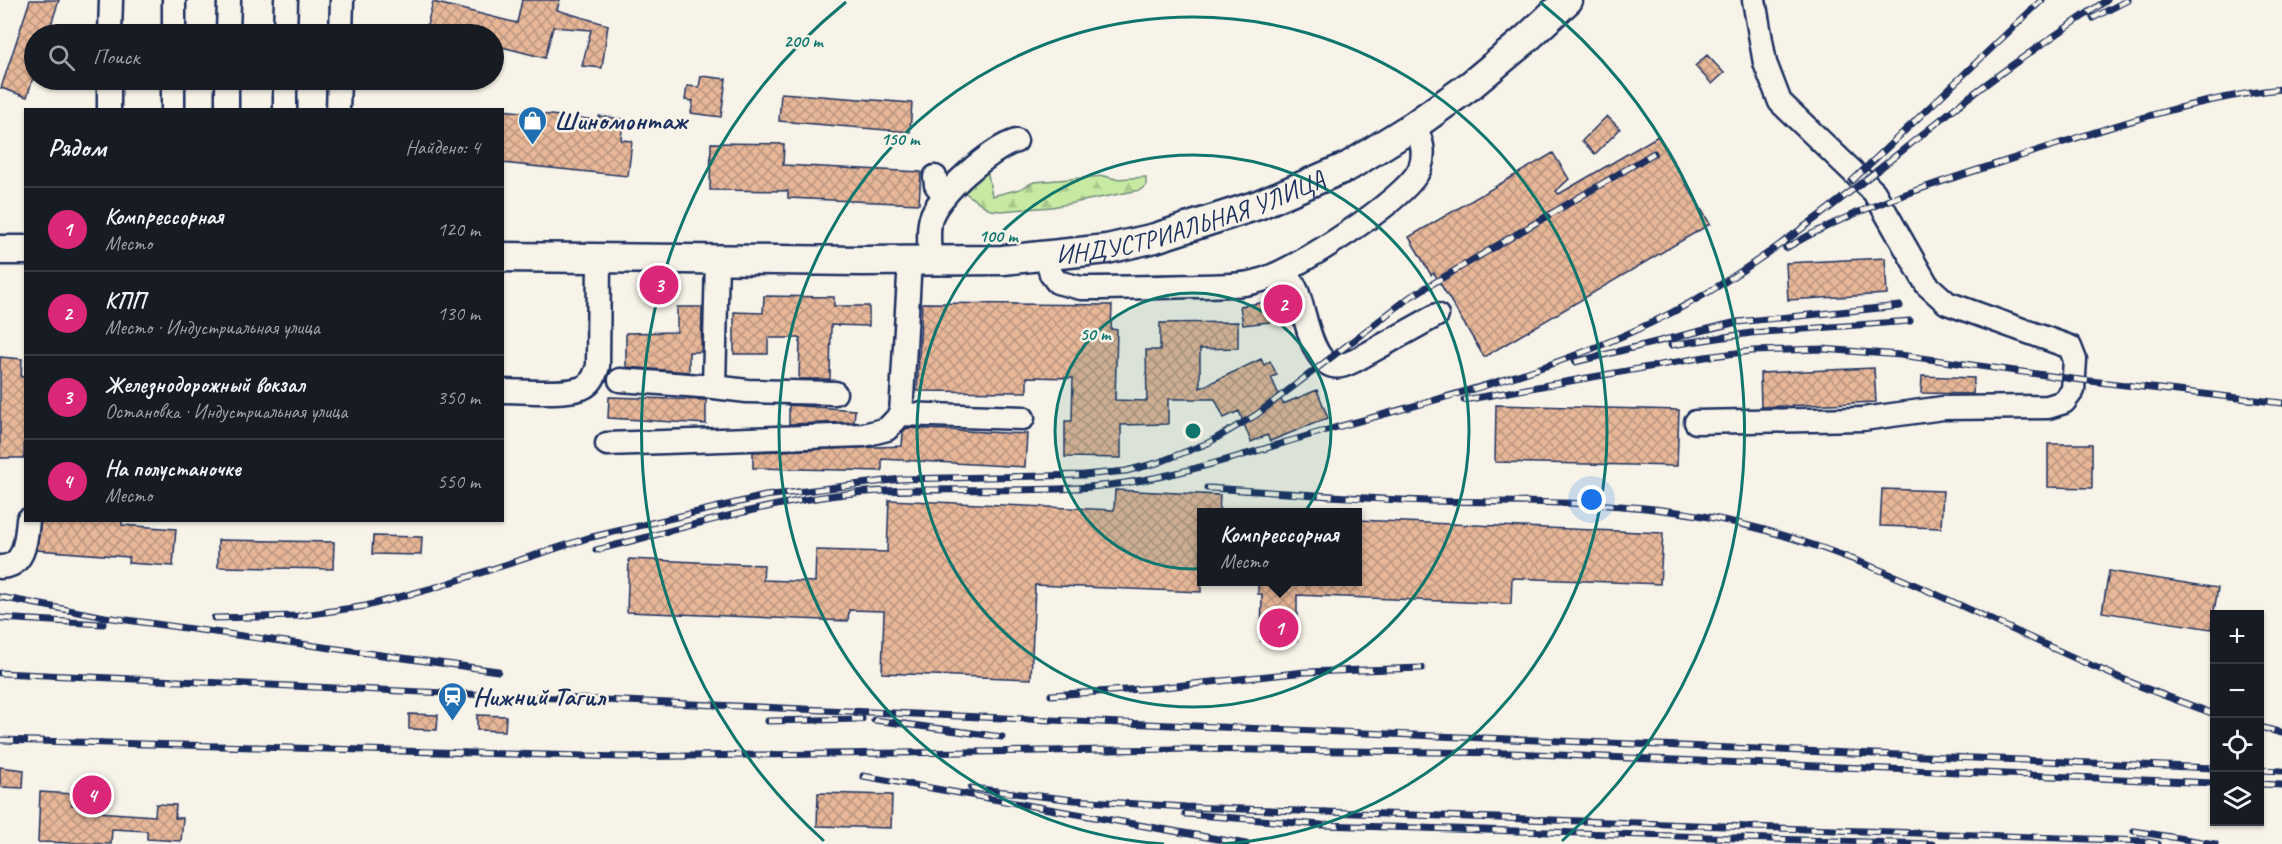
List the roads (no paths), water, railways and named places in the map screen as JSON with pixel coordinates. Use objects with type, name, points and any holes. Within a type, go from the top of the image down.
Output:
[{"type":"main road","name":"ИНДУСТРИАЛЬНАЯ УЛИЦА","points":[[504,257],[920,260],[1047,257],[1107,249],[1155,238],[1258,205],[1348,166],[1415,125],[1471,85],[1568,0]]},
{"type":"main road","points":[[0,250],[24,250]]},
{"type":"lane","points":[[110,24],[111,0]]},
{"type":"lane","points":[[174,0],[174,24]]},
{"type":"lane","points":[[228,24],[229,0]]},
{"type":"lane","points":[[285,0],[285,24]]},
{"type":"lane","points":[[341,24],[342,0]]},
{"type":"lane","points":[[1696,422],[1863,419],[1943,408],[2048,407],[2064,402],[2073,390],[2075,360],[2070,347],[1947,303],[1927,285],[1874,192],[1780,102],[1765,63],[1754,0]]},
{"type":"lane","points":[[108,108],[109,90]]},
{"type":"lane","points":[[173,90],[173,108]]},
{"type":"lane","points":[[227,90],[227,108]]},
{"type":"lane","points":[[285,90],[285,108]]},
{"type":"lane","points":[[338,108],[339,90]]},
{"type":"lane","points":[[1047,257],[1051,274],[1057,282],[1081,288],[1257,282],[1285,271],[1399,195],[1413,182],[1423,157],[1423,144],[1415,125]]},
{"type":"lane","points":[[607,444],[864,435],[887,429],[901,414],[920,260],[940,186],[1005,144],[1016,141]]},
{"type":"lane","points":[[504,391],[582,388],[592,379],[598,366],[599,258]]},
{"type":"lane","points":[[714,387],[717,259]]},
{"type":"lane","points":[[1285,271],[1296,288],[1312,340],[1325,361],[1332,366],[1346,365],[1437,315]]},
{"type":"lane","points":[[620,380],[747,391],[835,393]]},
{"type":"lane","points":[[901,414],[1023,418]]},
{"type":"lane","points":[[0,567],[11,564],[24,551],[28,522]]},
{"type":"railway","points":[[1852,181],[2042,0]]},
{"type":"railway","points":[[596,550],[724,517],[821,497],[890,491],[1035,490],[1143,480],[1215,463],[1430,402],[1572,356],[1663,317],[1737,274],[1826,211],[1980,89],[2107,0]]},
{"type":"railway","points":[[2093,18],[2128,0]]},
{"type":"railway","points":[[1786,248],[1815,232],[1874,206],[1965,174],[2185,106],[2282,89]]},
{"type":"railway","points":[[214,618],[298,616],[366,606],[437,587],[588,538],[765,496],[901,479],[1084,475],[1126,471],[1157,463],[1208,443],[1256,415],[1410,297],[1654,153]]},
{"type":"railway","points":[[1575,362],[1737,322],[1900,306]]},
{"type":"railway","points":[[1671,345],[1751,333],[1910,321]]},
{"type":"railway","points":[[1464,400],[1705,357],[1752,351],[1823,349],[1900,355],[2073,379],[2282,403]]},
{"type":"railway","points":[[1207,488],[1400,500],[1622,506],[1699,515],[1737,523],[1831,551],[1877,569],[2116,676],[2210,712]]},
{"type":"railway","points":[[0,597],[105,617],[498,671]]},
{"type":"railway","points":[[0,618],[103,624]]},
{"type":"railway","points":[[1051,695],[1156,688],[1305,672],[1422,668]]},
{"type":"railway","points":[[0,673],[1003,718],[2210,768]]},
{"type":"railway","points":[[768,721],[862,719]]},
{"type":"railway","points":[[874,720],[1002,737]]},
{"type":"railway","points":[[2264,728],[2282,733]]},
{"type":"railway","points":[[0,740],[622,757],[1180,749],[1513,753],[2210,783]]},
{"type":"railway","points":[[2264,770],[2282,771]]},
{"type":"railway","points":[[863,776],[1246,844]]},
{"type":"railway","points":[[2264,784],[2282,785]]},
{"type":"railway","points":[[971,788],[1074,800],[1186,807],[2143,841],[2158,844]]},
{"type":"railway","points":[[1185,814],[1322,825],[1932,844]]},
{"type":"railway","points":[[2134,831],[2215,844]]},
{"type":"place","name":"Шиномонтаж","points":[[533,146]]},
{"type":"place","name":"Железнодорожный вокзал","points":[[659,285]]},
{"type":"place","name":"КПП","points":[[1283,304]]},
{"type":"place","name":"Компрессорная","points":[[1279,628]]},
{"type":"place","name":"Нижний Тагил","points":[[452,722]]},
{"type":"place","name":"На полустаночке","points":[[92,795]]}]
